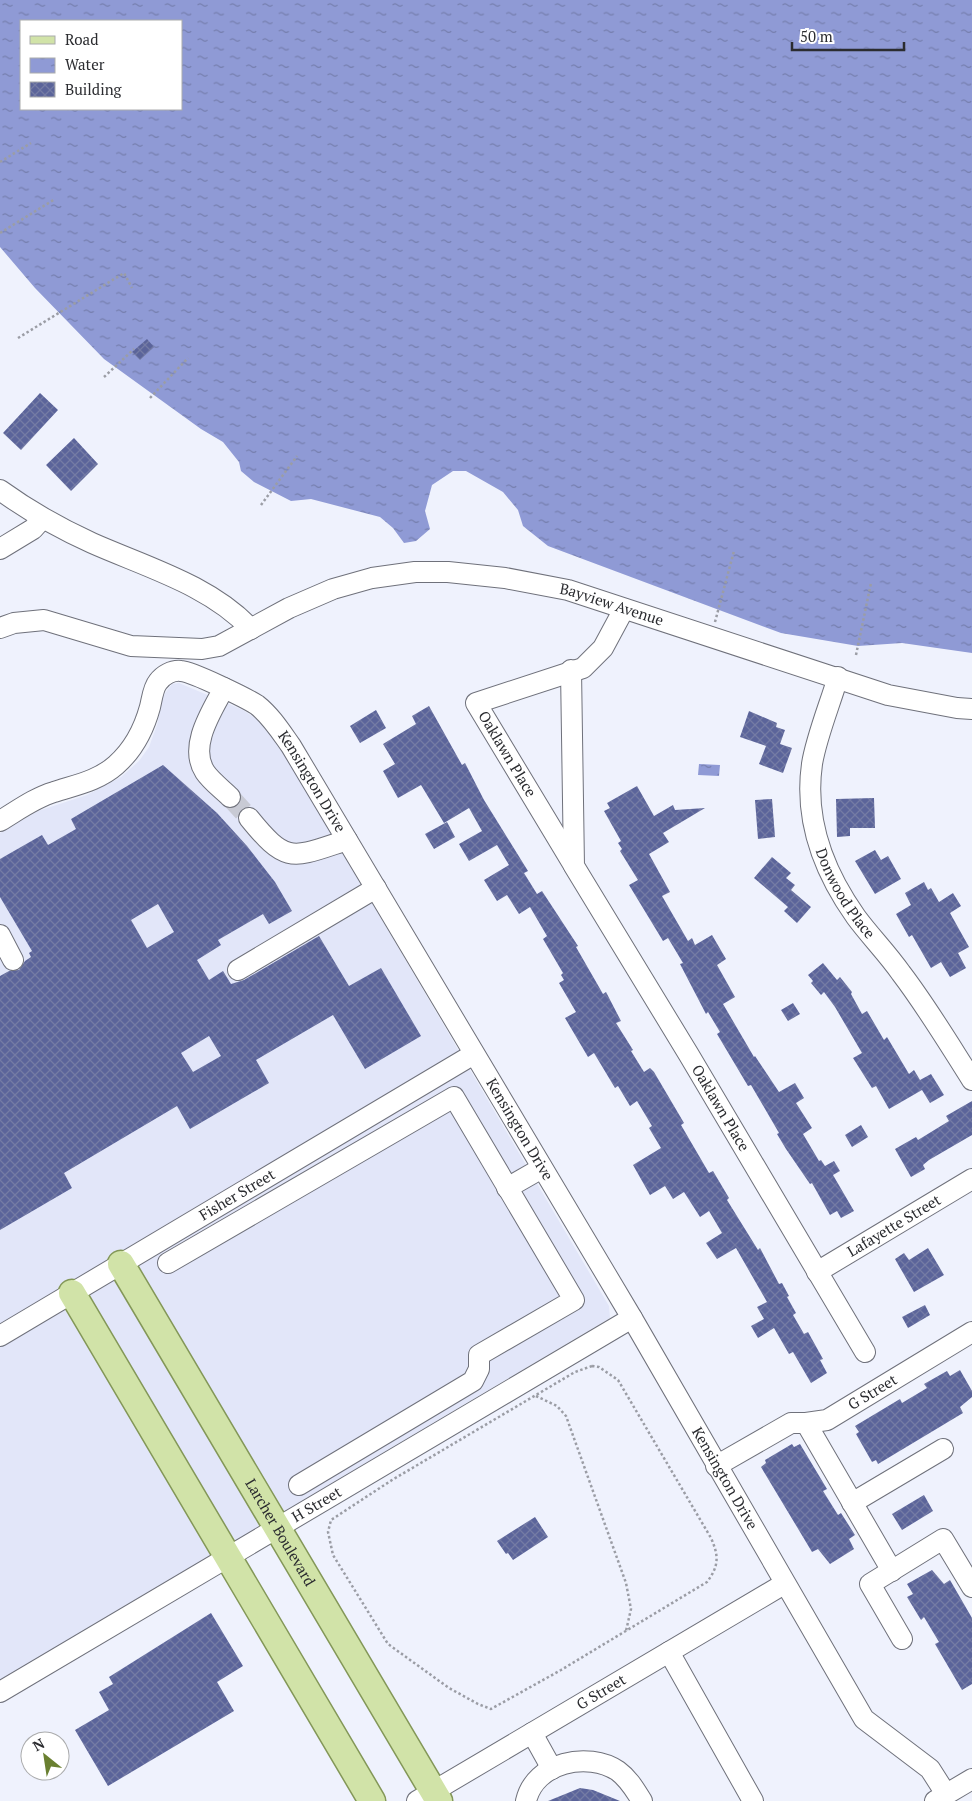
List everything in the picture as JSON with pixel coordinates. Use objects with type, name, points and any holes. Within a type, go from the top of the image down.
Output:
[{"type":"main road","name":"Larcher Boulevard","points":[[121,1264],[277,1528],[430,1798]]},
{"type":"main road","points":[[72,1293],[372,1801]]},
{"type":"street","points":[[0,490],[42,520],[195,588],[237,614],[251,629]]},
{"type":"street","points":[[0,549],[33,529],[42,520]]},
{"type":"street","name":"Bayview Avenue","points":[[0,628],[14,623],[44,620],[131,646],[202,649],[219,646],[230,641],[289,608],[333,589],[372,578],[415,572],[448,572],[505,578],[568,590],[838,677],[888,695],[972,709]]},
{"type":"street","name":"Oaklawn Place","points":[[624,609],[603,648],[592,662],[583,668],[571,670],[476,703],[865,1352]]},
{"type":"street","points":[[571,670],[574,866]]},
{"type":"street","name":"Kensington Drive","points":[[0,821],[32,802],[53,792],[78,786],[102,775],[116,765],[139,736],[147,718],[156,684],[169,673],[181,671],[224,688],[257,705],[271,719],[291,746],[632,1318],[784,1584],[864,1719],[930,1769],[940,1798]]},
{"type":"street","name":"Donwood Place","points":[[838,677],[812,764],[812,816],[819,848],[835,883],[856,917],[900,971],[929,1012],[972,1080]]},
{"type":"street","points":[[224,688],[205,726],[200,744],[200,757],[205,772],[230,797]]},
{"type":"street","points":[[249,818],[268,840],[280,850],[296,855],[346,840]]},
{"type":"street","points":[[238,970],[376,888]]},
{"type":"street","points":[[0,936],[14,960]]},
{"type":"street","name":"Fisher Street","points":[[0,1336],[474,1054]]},
{"type":"street","points":[[168,1263],[454,1097],[574,1300],[479,1355],[480,1368],[474,1381],[299,1485]]},
{"type":"street","points":[[346,1131],[358,1153]]},
{"type":"street","points":[[507,1188],[542,1168]]},
{"type":"street","name":"Lafayette Street","points":[[817,1272],[972,1179]]},
{"type":"street","name":"H Street","points":[[0,1692],[632,1318]]},
{"type":"street","name":"G Street","points":[[716,1466],[791,1423],[806,1424],[827,1420],[972,1332]]},
{"type":"street","points":[[458,1390],[472,1412]]},
{"type":"street","points":[[806,1424],[892,1571]]},
{"type":"street","points":[[362,1448],[376,1469]]},
{"type":"street","points":[[852,1503],[943,1449]]},
{"type":"street","points":[[902,1639],[870,1584],[943,1539],[972,1587]]},
{"type":"street","name":"G Street","points":[[430,1798],[532,1733],[784,1584]]},
{"type":"street","points":[[669,1652],[753,1801]]},
{"type":"street","points":[[532,1733],[552,1769]]},
{"type":"street","points":[[526,1801],[537,1781],[552,1769],[568,1762],[586,1761],[603,1764],[618,1771],[632,1784],[642,1801]]},
{"type":"street","points":[[940,1798],[972,1779]]},
{"type":"path","points":[[0,162],[31,143]]},
{"type":"path","points":[[0,233],[55,199]]},
{"type":"path","points":[[18,338],[124,273],[132,288]]},
{"type":"path","points":[[104,377],[134,349]]},
{"type":"path","points":[[150,398],[188,358]]},
{"type":"path","points":[[261,506],[296,456]]},
{"type":"path","points":[[714,623],[734,550]]},
{"type":"path","points":[[856,655],[871,583]]},
{"type":"path","points":[[592,1366],[600,1367],[618,1380],[715,1548],[718,1560],[715,1571],[707,1582],[626,1631],[520,1694],[491,1709],[450,1688],[388,1644],[333,1555],[328,1532],[331,1520],[575,1372],[592,1366]]},
{"type":"path","points":[[536,1396],[557,1406],[566,1416],[626,1583],[631,1609],[626,1631]]},
{"type":"shaded area","points":[[179,683],[243,710],[261,722],[279,745],[609,1306],[610,1318],[0,1680],[0,833],[38,811],[87,795],[121,777],[139,761],[149,747],[157,725],[163,696],[172,684]]},
{"type":"water","points":[[0,0],[972,0],[972,653],[902,643],[858,646],[781,633],[548,546],[523,526],[518,510],[503,492],[466,471],[453,471],[432,485],[425,511],[430,529],[416,541],[404,543],[393,528],[380,517],[311,499],[291,501],[254,482],[241,471],[239,462],[223,442],[201,429],[104,359],[35,288],[0,247]]},
{"type":"water","points":[[699,764],[720,765],[719,776],[698,775]]},
{"type":"building","points":[[147,339],[154,347],[140,360],[132,352]]},
{"type":"building","points":[[40,393],[58,410],[21,450],[3,433]]},
{"type":"building","points":[[74,438],[98,464],[71,491],[46,465]]},
{"type":"building","points":[[429,706],[462,765],[465,763],[484,800],[528,871],[524,873],[537,894],[542,891],[578,946],[576,947],[603,994],[606,992],[621,1021],[616,1023],[633,1050],[631,1051],[644,1072],[650,1068],[654,1072],[684,1123],[681,1125],[709,1173],[713,1171],[729,1198],[727,1200],[758,1250],[760,1248],[779,1284],[782,1283],[796,1313],[793,1315],[804,1334],[808,1332],[823,1359],[820,1360],[827,1373],[811,1383],[793,1352],[789,1354],[774,1328],[758,1338],[751,1326],[764,1319],[757,1307],[767,1302],[736,1248],[717,1259],[706,1243],[722,1233],[709,1211],[700,1217],[684,1192],[673,1199],[665,1186],[650,1195],[633,1165],[661,1148],[649,1128],[652,1126],[637,1101],[630,1106],[618,1086],[615,1088],[594,1053],[588,1057],[565,1018],[576,1012],[559,983],[564,980],[561,975],[563,973],[543,939],[547,936],[530,907],[519,914],[507,895],[497,901],[484,880],[509,865],[497,845],[469,861],[459,844],[482,831],[469,808],[444,823],[421,785],[398,798],[383,771],[395,764],[383,744],[416,724],[412,716]]},
{"type":"building","points":[[376,710],[386,728],[360,743],[350,726]]},
{"type":"building","points":[[749,711],[777,723],[776,727],[785,730],[780,744],[792,748],[783,773],[759,764],[766,746],[740,737]]},
{"type":"building","points":[[163,765],[217,813],[247,846],[275,882],[292,911],[269,924],[263,914],[218,940],[221,945],[197,960],[209,980],[223,971],[231,984],[244,980],[319,936],[349,986],[381,968],[421,1036],[365,1069],[333,1015],[256,1060],[269,1083],[190,1129],[177,1106],[64,1173],[72,1188],[0,1230],[0,976],[9,971],[19,970],[25,961],[31,957],[29,953],[32,951],[0,897],[0,859],[42,835],[48,845],[76,829],[71,819]],"holes":[[[158,904],[174,932],[147,948],[131,920]],[[209,1036],[221,1056],[193,1072],[181,1053]]]},
{"type":"building","points":[[637,786],[654,816],[673,805],[675,810],[705,808],[663,833],[669,842],[649,854],[670,892],[662,896],[688,941],[692,938],[695,945],[712,935],[726,959],[717,965],[735,997],[723,1004],[754,1057],[779,1092],[795,1083],[804,1098],[796,1103],[812,1128],[803,1134],[819,1161],[821,1160],[825,1166],[834,1161],[840,1171],[833,1175],[854,1211],[841,1218],[837,1211],[830,1215],[812,1183],[810,1184],[786,1149],[777,1134],[779,1133],[751,1085],[748,1086],[717,1034],[720,1032],[708,1012],[706,1014],[680,964],[683,963],[668,938],[663,941],[629,885],[638,880],[620,851],[622,849],[618,843],[621,841],[604,811],[610,808],[607,803]]},
{"type":"building","points":[[874,798],[875,828],[850,828],[850,836],[837,837],[836,799]]},
{"type":"building","points":[[772,799],[775,837],[758,839],[755,800]]},
{"type":"building","points":[[447,822],[455,837],[434,849],[425,834]]},
{"type":"building","points":[[875,850],[881,860],[888,856],[901,879],[875,894],[855,861]]},
{"type":"building","points":[[772,857],[791,873],[786,878],[795,885],[791,890],[811,907],[797,923],[784,911],[788,907],[754,878]]},
{"type":"building","points":[[924,882],[928,890],[931,888],[939,902],[953,893],[961,906],[950,913],[969,947],[958,953],[966,968],[950,977],[941,962],[931,968],[912,935],[909,937],[896,914],[911,905],[905,893]]},
{"type":"building","points":[[823,963],[837,980],[840,977],[852,992],[851,994],[862,1014],[867,1011],[884,1040],[887,1037],[909,1074],[914,1070],[920,1080],[931,1074],[944,1095],[930,1103],[922,1090],[889,1109],[876,1086],[872,1088],[853,1058],[862,1053],[835,1007],[824,992],[821,995],[811,983],[813,981],[808,975]]},
{"type":"building","points":[[793,1003],[800,1014],[788,1021],[781,1010]]},
{"type":"building","points":[[972,1101],[972,1135],[929,1160],[923,1165],[925,1169],[911,1177],[895,1149],[916,1137],[918,1140],[949,1121],[946,1116]]},
{"type":"building","points":[[861,1125],[868,1137],[852,1147],[845,1135]]},
{"type":"building","points":[[928,1248],[944,1275],[914,1292],[895,1259],[904,1253],[909,1260]]},
{"type":"building","points":[[925,1305],[930,1315],[908,1328],[902,1317]]},
{"type":"building","points":[[960,1370],[972,1391],[972,1397],[960,1407],[963,1413],[878,1464],[876,1460],[872,1462],[856,1434],[859,1432],[855,1426],[900,1399],[902,1403],[927,1388],[924,1384],[947,1371],[950,1376]]},
{"type":"building","points":[[792,1444],[794,1447],[800,1444],[827,1489],[823,1491],[838,1515],[841,1513],[855,1535],[849,1539],[854,1549],[830,1564],[818,1549],[812,1552],[761,1467],[766,1463],[765,1460]]},
{"type":"building","points":[[924,1495],[933,1511],[902,1530],[892,1514]]},
{"type":"building","points":[[535,1517],[548,1537],[513,1560],[497,1541]]},
{"type":"building","points":[[932,1570],[944,1584],[950,1580],[972,1618],[972,1684],[962,1690],[935,1644],[939,1642],[924,1617],[921,1620],[907,1597],[913,1594],[907,1584]]},
{"type":"building","points":[[211,1613],[243,1666],[217,1682],[234,1711],[108,1786],[75,1730],[109,1710],[99,1692],[113,1684],[109,1677]]},
{"type":"building","points":[[580,1788],[593,1790],[620,1801],[548,1801]]},
{"type":"tunnel","points":[[230,797],[249,818]]}]
